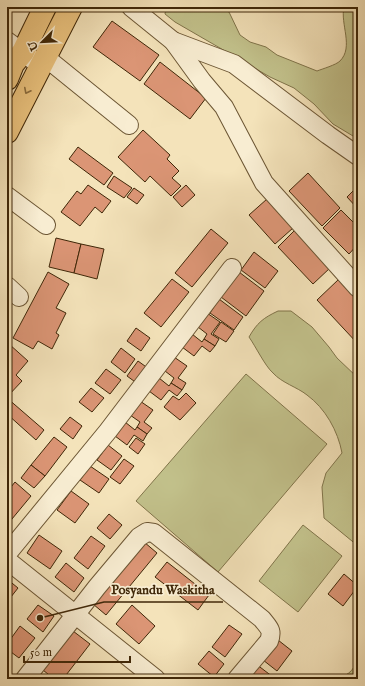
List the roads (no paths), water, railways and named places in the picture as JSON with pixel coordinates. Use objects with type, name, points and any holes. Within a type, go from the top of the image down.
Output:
[{"type":"highway","points":[[7,132],[20,60],[46,7]]},
{"type":"highway","points":[[20,60],[67,8]]},
{"type":"street","points":[[131,7],[173,41],[202,81],[224,107],[264,183],[355,277]]},
{"type":"street","points":[[173,41],[234,64],[358,156]]},
{"type":"street","points":[[20,60],[129,125]]},
{"type":"street","points":[[7,196],[46,225]]},
{"type":"street","points":[[7,554],[108,431],[232,268]]},
{"type":"street","points":[[25,679],[97,587],[139,537],[147,532],[154,533],[262,619],[270,628],[272,634],[269,641],[238,679]]},
{"type":"street","points":[[7,560],[156,679]]},
{"type":"place","name":"Posyandu Waskitha","points":[[40,618]]}]
